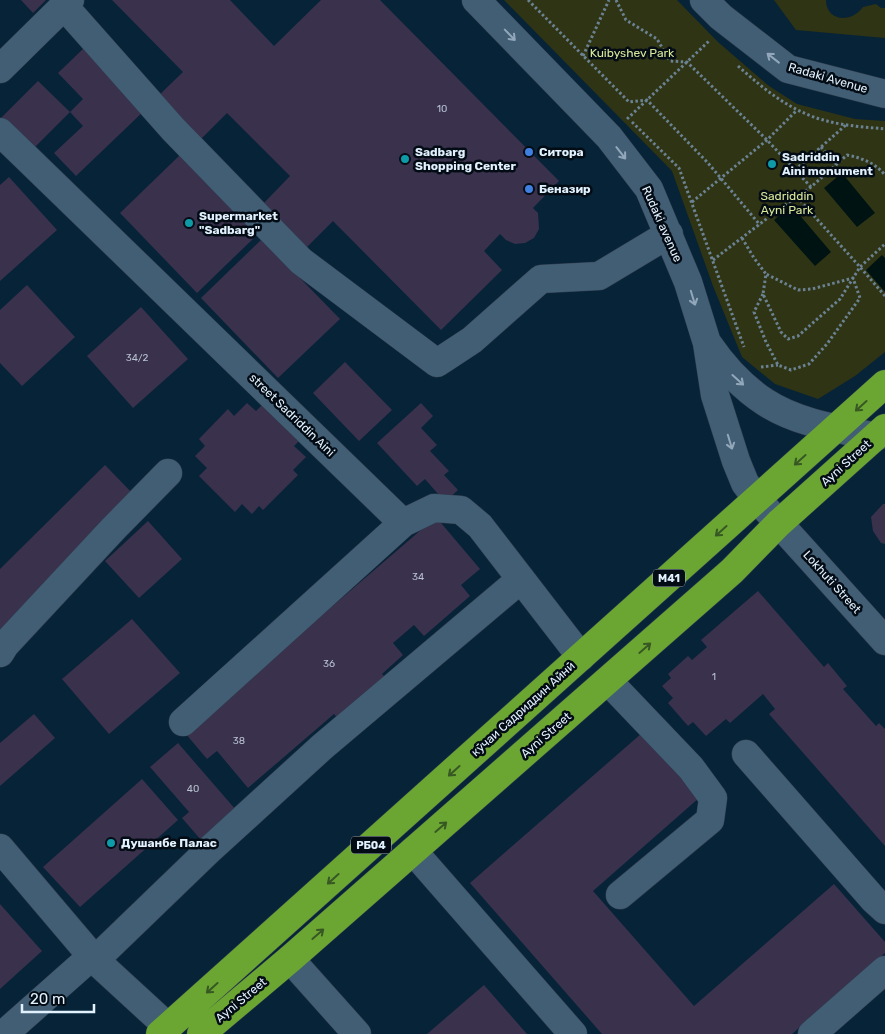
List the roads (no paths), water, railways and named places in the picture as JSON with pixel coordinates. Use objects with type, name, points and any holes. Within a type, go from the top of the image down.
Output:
[{"type":"highway","name":"кӯчаи Садриддин Айнӣ","points":[[164,1031],[885,384]]},
{"type":"highway","name":"Ayni Street","points":[[202,1034],[732,571],[779,523],[880,432]]},
{"type":"street","name":"Rudaki avenue","points":[[476,0],[609,137],[649,189],[688,282],[707,343],[715,395],[733,454],[745,483],[757,498]]},
{"type":"street","name":"Radaki Avenue","points":[[704,0],[721,17],[788,69],[885,94]]},
{"type":"street","points":[[0,69],[67,3],[173,129],[302,261],[437,363],[472,340],[541,279],[599,276],[669,234]]},
{"type":"street","name":"street Sadriddin Aini","points":[[0,132],[403,523]]},
{"type":"street","points":[[707,343],[728,371],[764,402],[796,417],[836,428],[880,432]]},
{"type":"street","points":[[0,653],[168,473]]},
{"type":"street","name":"Lokhuti Street","points":[[757,498],[885,641]]},
{"type":"street","points":[[183,722],[403,523],[434,508],[461,510],[480,526],[581,656]]},
{"type":"street","points":[[4,1034],[94,958],[322,747],[521,579]]},
{"type":"street","points":[[608,681],[691,768],[713,798],[710,820],[620,895]]},
{"type":"street","points":[[746,754],[874,900],[885,910]]},
{"type":"street","points":[[0,848],[94,958],[164,1031]]},
{"type":"street","points":[[413,851],[573,1034]]},
{"type":"street","points":[[290,959],[357,1034]]},
{"type":"street","points":[[812,1034],[885,970]]},
{"type":"place","name":"Ситора","points":[[529,152]]},
{"type":"place","name":"Sadbarg Shopping Center","points":[[405,159]]},
{"type":"place","name":"Sadriddin Aini monument","points":[[772,164]]},
{"type":"place","name":"Беназир","points":[[529,189]]},
{"type":"place","name":"Supermarket \"Sadbarg\"","points":[[189,223]]},
{"type":"place","name":"Душанбе Палас","points":[[111,843]]},
{"type":"park label","name":"Kuibyshev Park","points":[[632,53]]},
{"type":"park label","name":"Sadriddin Ayni Park","points":[[787,203]]}]
